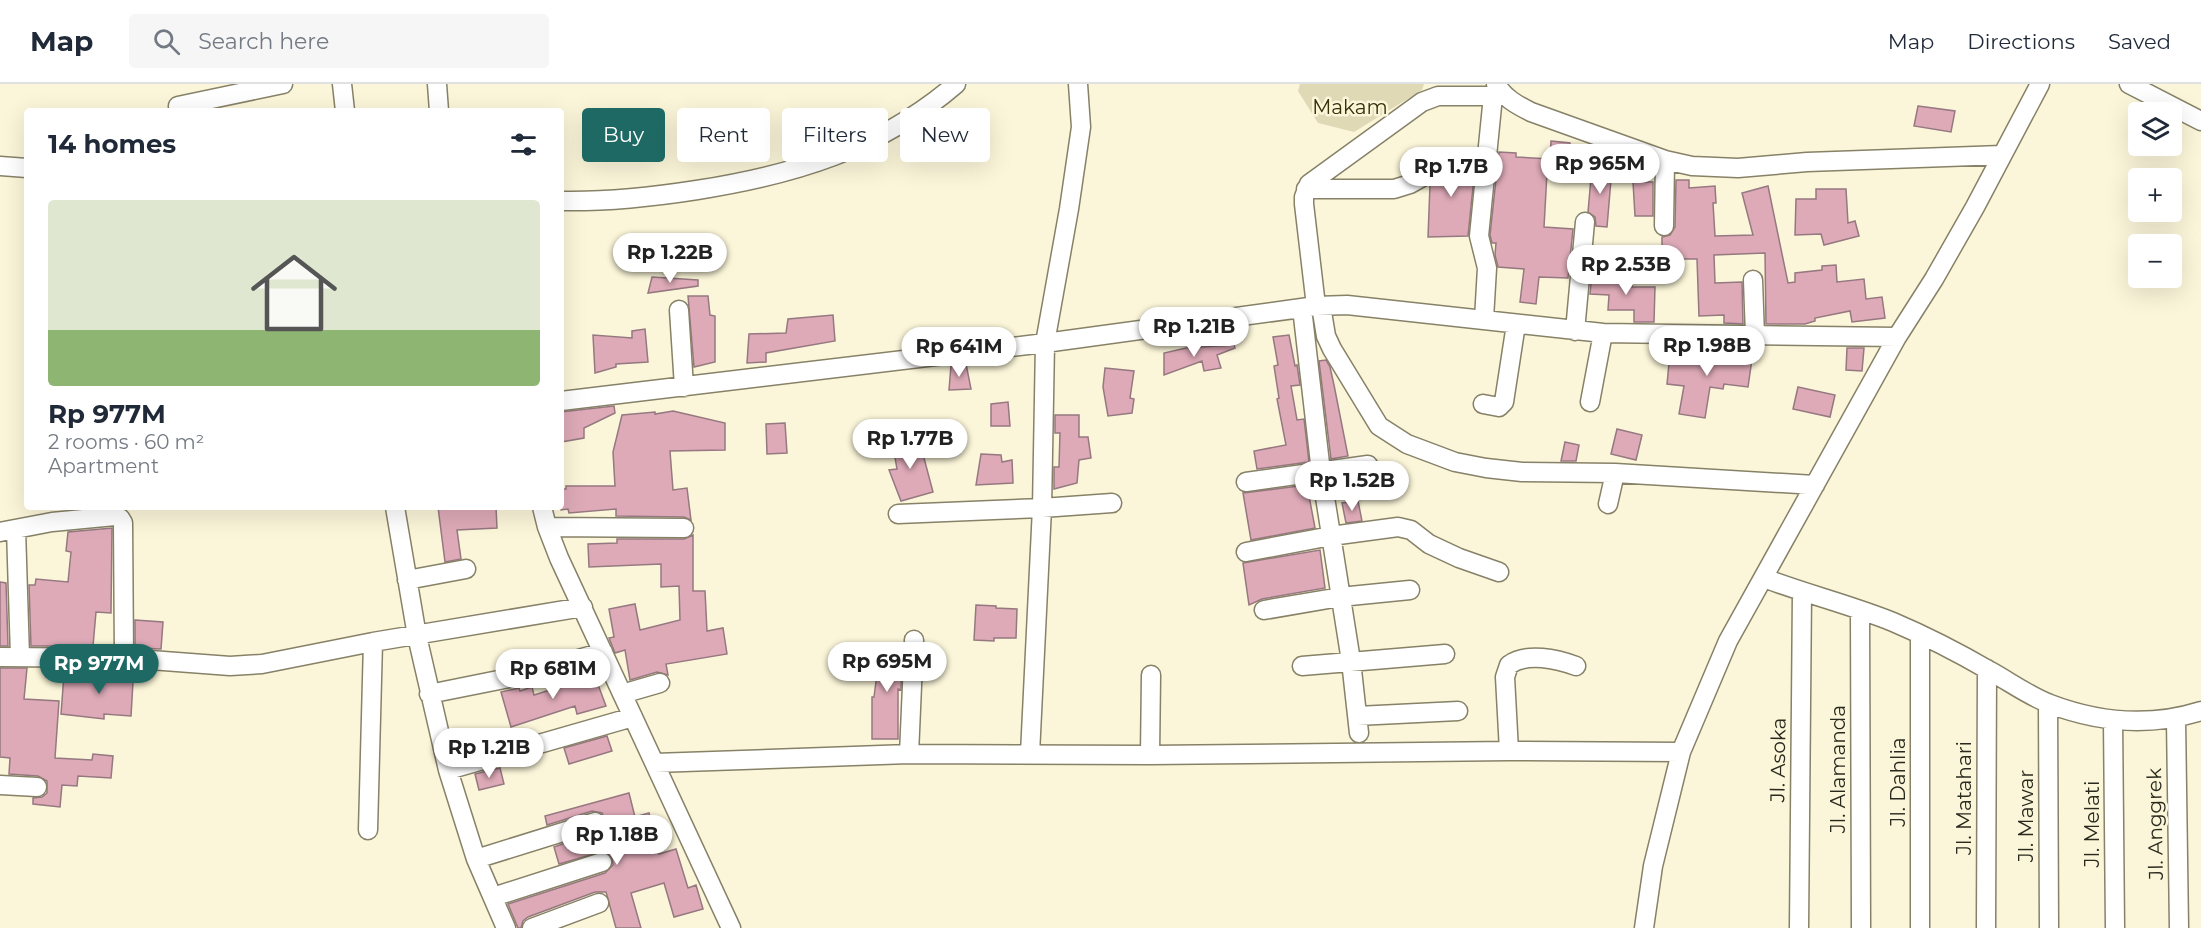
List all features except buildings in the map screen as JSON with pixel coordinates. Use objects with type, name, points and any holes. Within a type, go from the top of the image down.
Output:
[{"type":"street","points":[[178,106],[283,84]]},
{"type":"street","points":[[342,84],[345,108]]},
{"type":"street","points":[[437,84],[439,108]]},
{"type":"street","points":[[564,201],[651,197],[737,184],[791,171],[839,154],[890,131],[956,84]]},
{"type":"street","points":[[1030,754],[1042,508],[1045,343],[1069,210],[1081,127],[1078,84]]},
{"type":"street","points":[[1644,928],[1653,866],[1681,752],[1728,641],[1897,337],[1934,279],[2040,84]]},
{"type":"street","points":[[2129,84],[2201,121]]},
{"type":"street","points":[[1458,711],[1358,724],[1351,661],[1322,472],[1313,307],[1304,204],[1306,189],[1315,179],[1422,102],[1438,96],[1498,92],[1531,112],[1665,160],[1692,166],[1738,168],[1807,162],[2002,155]]},
{"type":"street","points":[[1484,319],[1487,268],[1479,236],[1498,92]]},
{"type":"street","points":[[1664,226],[1665,160]]},
{"type":"street","points":[[0,166],[24,168]]},
{"type":"street","points":[[1306,189],[1394,189],[1410,184],[1433,171]]},
{"type":"street","points":[[1575,331],[1585,222]]},
{"type":"street","points":[[1753,280],[1755,336]]},
{"type":"street","points":[[564,401],[1045,343],[1313,307],[1347,305],[1603,333],[1897,337]]},
{"type":"street","points":[[1313,307],[1332,350],[1379,426],[1407,444],[1455,462],[1522,472],[1615,473],[1815,485]]},
{"type":"street","points":[[679,310],[684,387]]},
{"type":"street","points":[[1483,404],[1499,407],[1504,402],[1516,324]]},
{"type":"street","points":[[1590,402],[1603,333]]},
{"type":"street","points":[[1246,482],[1368,465]]},
{"type":"street","points":[[1608,504],[1615,473]]},
{"type":"street","points":[[898,514],[1112,503]]},
{"type":"street","points":[[395,510],[417,636],[448,770],[476,859],[506,928]]},
{"type":"street","points":[[543,510],[547,527],[622,694],[732,928]]},
{"type":"street","points":[[20,657],[8,530],[52,522],[115,516],[123,523],[124,658]]},
{"type":"street","points":[[547,527],[684,528]]},
{"type":"street","points":[[1246,552],[1331,536],[1388,528],[1405,528],[1429,544],[1459,558],[1499,572]]},
{"type":"street","points":[[407,580],[466,569]]},
{"type":"street","points":[[1764,578],[1860,610],[1920,635],[2048,703],[2080,713],[2113,720],[2142,722],[2176,719],[2201,711]]},
{"type":"street","points":[[1264,610],[1340,597],[1410,590]]},
{"type":"street","name":"Jl. Asoka","points":[[1798,928],[1802,592]]},
{"type":"street","points":[[0,657],[124,658],[230,666],[262,664],[373,642],[583,606]]},
{"type":"street","name":"Jl. Alamanda","points":[[1860,610],[1861,928]]},
{"type":"street","name":"Jl. Dahlia","points":[[1920,635],[1920,928]]},
{"type":"street","points":[[909,754],[914,640]]},
{"type":"street","points":[[368,830],[373,642]]},
{"type":"street","points":[[429,694],[519,676],[603,652]]},
{"type":"street","points":[[1302,666],[1445,654]]},
{"type":"street","points":[[1509,751],[1505,676],[1509,665],[1523,659],[1544,658],[1559,659],[1576,666]]},
{"type":"street","name":"Jl. Matahari","points":[[1986,928],[1987,669]]},
{"type":"street","points":[[1150,755],[1151,675]]},
{"type":"street","points":[[622,694],[660,683]]},
{"type":"street","name":"Jl. Mawar","points":[[2048,703],[2049,928]]},
{"type":"street","points":[[448,770],[633,717]]},
{"type":"street","name":"Jl. Anggrek","points":[[2176,719],[2179,928]]},
{"type":"street","name":"Jl. Melati","points":[[2113,720],[2115,928]]},
{"type":"street","points":[[656,763],[909,754],[1681,752]]},
{"type":"street","points":[[0,785],[37,787]]},
{"type":"street","points":[[476,859],[595,822]]},
{"type":"street","points":[[493,897],[602,862]]},
{"type":"street","points":[[532,928],[599,903]]},
{"type":"green space","name":"Makam","points":[[1300,84],[1424,84],[1422,90],[1354,132],[1318,123],[1298,91]]}]
